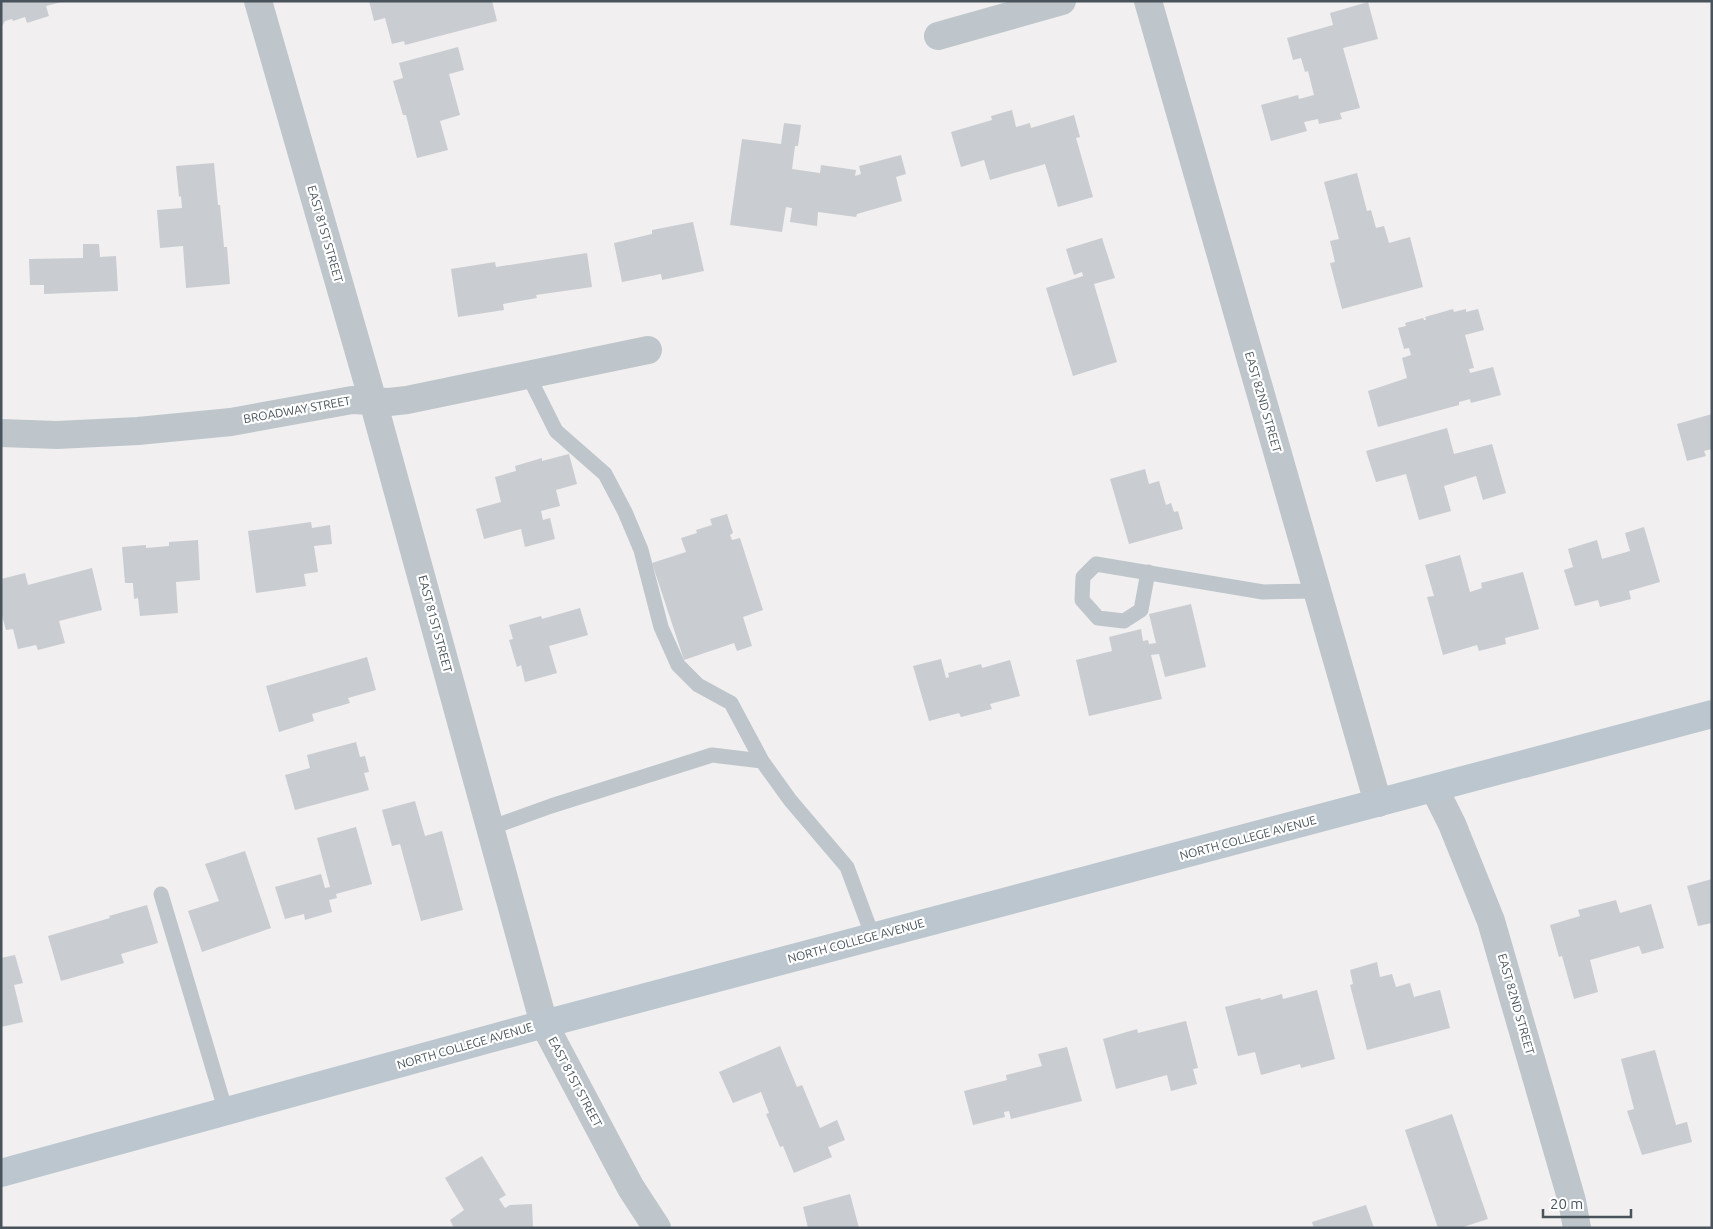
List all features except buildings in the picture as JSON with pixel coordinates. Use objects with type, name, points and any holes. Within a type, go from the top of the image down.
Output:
[{"type":"main road","name":"NORTH COLLEGE AVENUE","points":[[1,1173],[544,1024],[1712,714]]},
{"type":"street","name":"EAST 81ST STREET","points":[[258,1],[374,401],[544,1024],[631,1188],[657,1228]]},
{"type":"street","points":[[938,36],[1062,1]]},
{"type":"street","name":"EAST 82ND STREET","points":[[1148,1],[1378,803]]},
{"type":"street","name":"BROADWAY STREET","points":[[1,433],[56,435],[166,429],[231,422],[352,400],[390,402],[407,400],[648,350]]},
{"type":"street","name":"EAST 82ND STREET","points":[[1434,788],[1471,869],[1500,946],[1572,1200],[1577,1228]]},
{"type":"lane","points":[[528,375],[556,431],[605,474],[626,512],[641,550],[661,627],[678,665],[698,685],[731,703],[762,761],[790,800],[847,867],[873,937]]},
{"type":"lane","points":[[1148,572],[1141,610],[1124,621],[1098,618],[1082,600],[1083,577],[1096,564],[1148,572],[1263,592],[1317,591]]},
{"type":"lane","points":[[490,828],[551,806],[712,756],[762,761]]},
{"type":"lane","points":[[161,894],[226,1112]]}]
